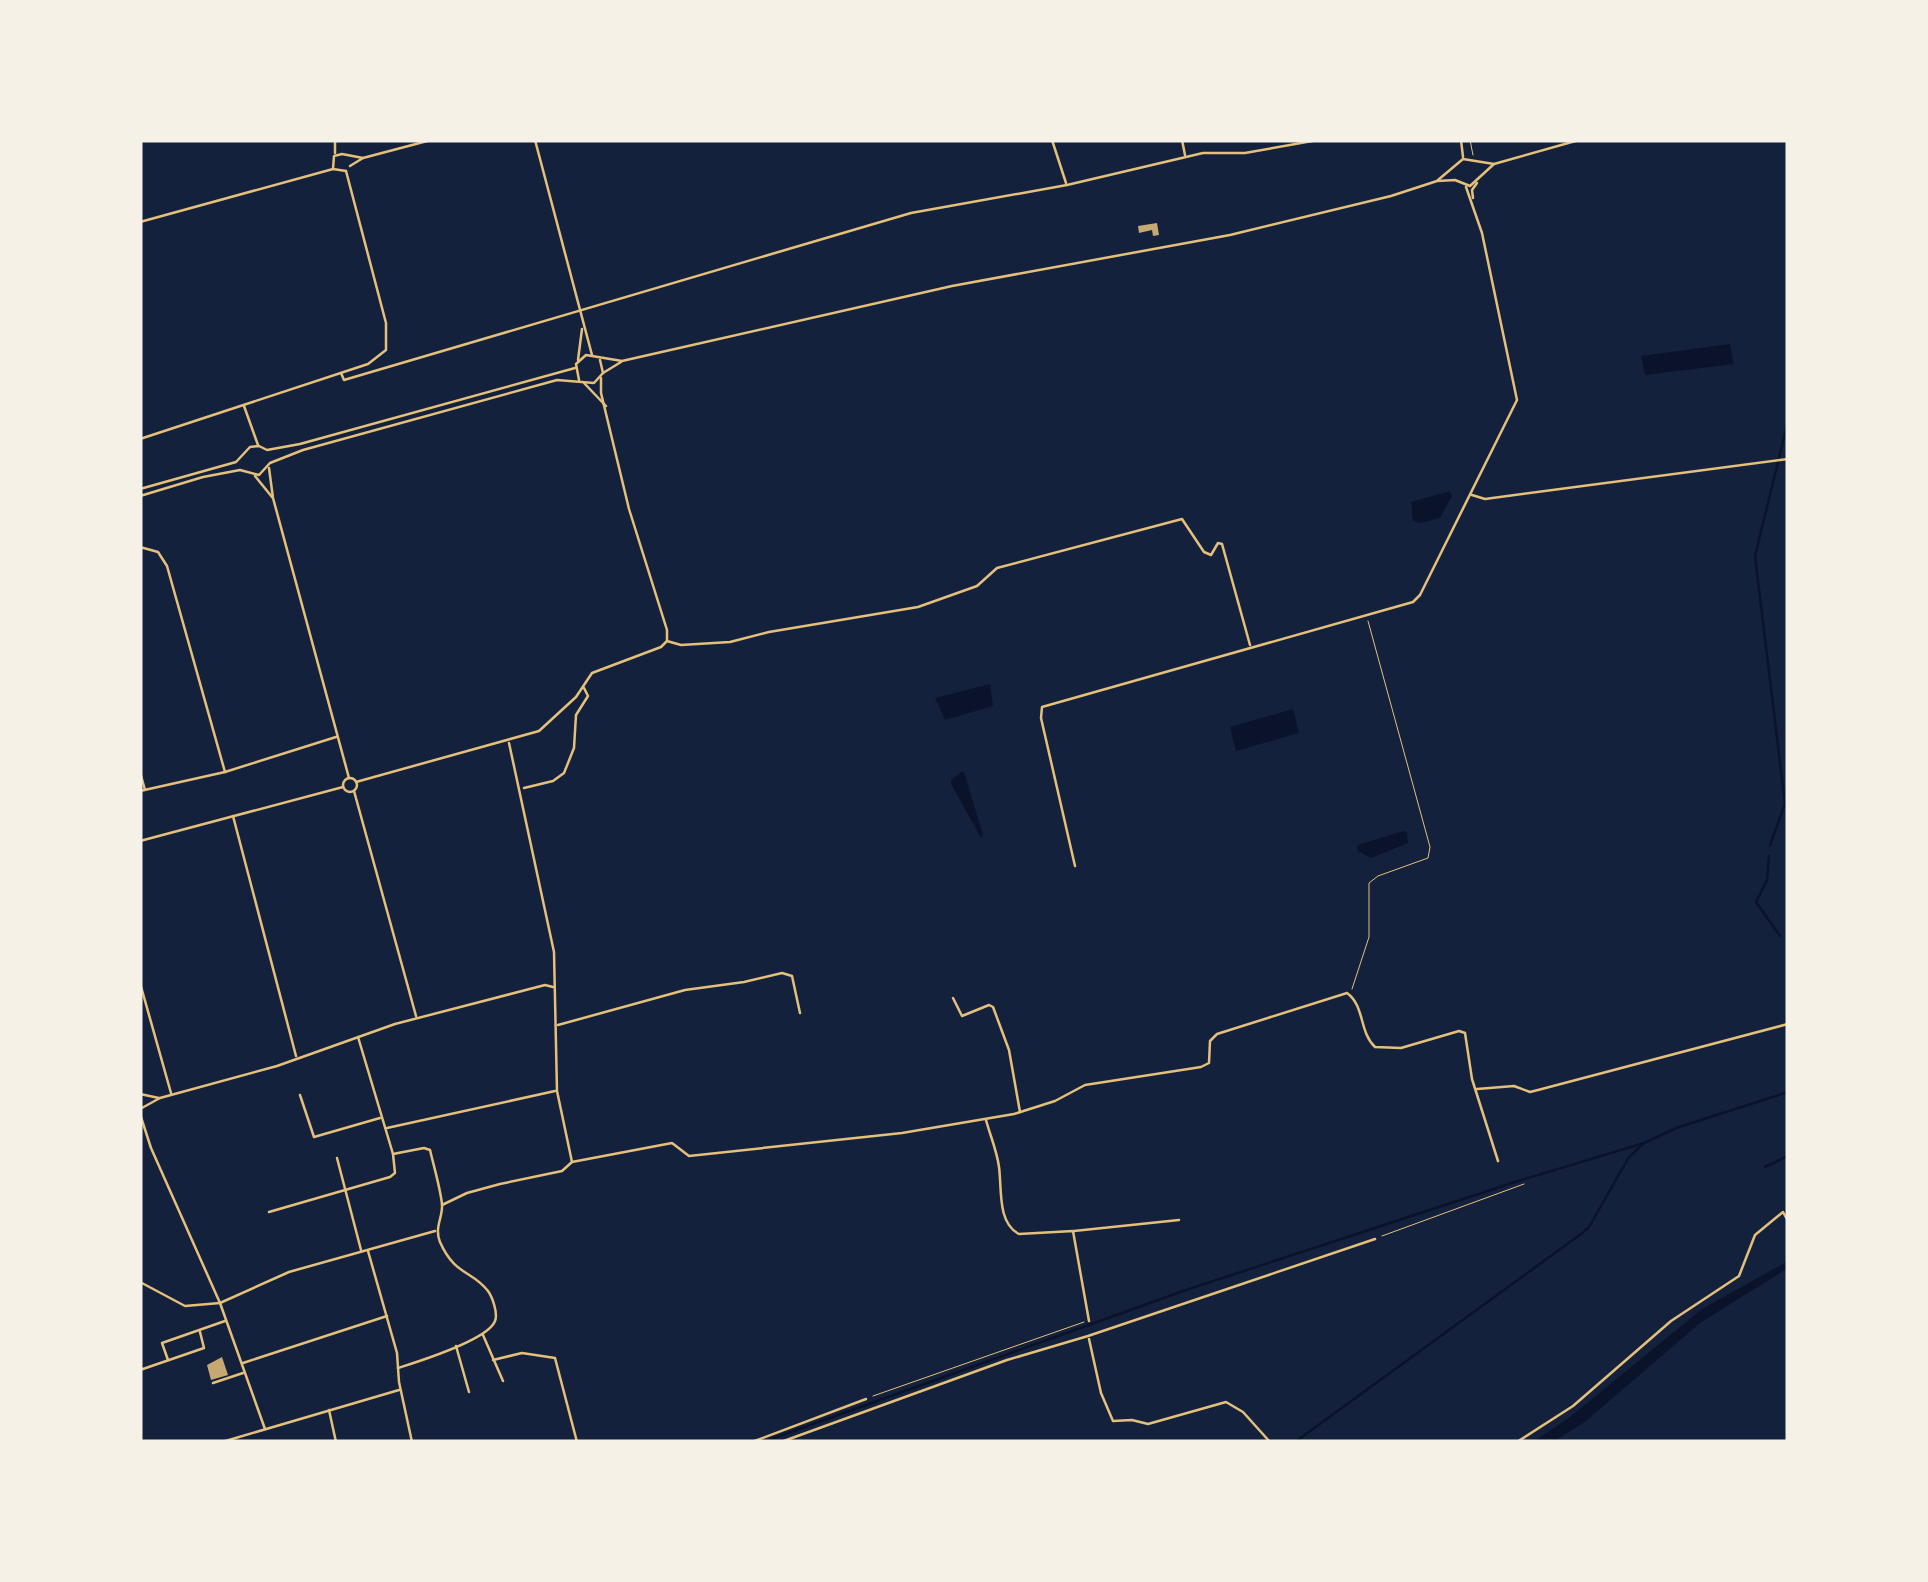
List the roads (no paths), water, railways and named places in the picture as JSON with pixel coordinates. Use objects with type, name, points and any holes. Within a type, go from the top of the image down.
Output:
[{"type":"street","points":[[335,140],[342,154],[363,158]]},
{"type":"street","points":[[333,169],[335,140]]},
{"type":"street","points":[[339,172],[363,158],[431,140]]},
{"type":"street","points":[[533,140],[592,355],[622,361],[952,286],[1230,235],[1437,181],[1455,180],[1466,187],[1473,200]]},
{"type":"street","points":[[1052,140],[1067,185]]},
{"type":"street","points":[[1182,140],[1185,156]]},
{"type":"street","points":[[1263,140],[1265,150]]},
{"type":"street","points":[[341,373],[344,380],[880,220],[1067,185],[1185,156],[1265,150],[1318,140]]},
{"type":"street","points":[[1437,181],[1463,159],[1461,140]]},
{"type":"street","points":[[1075,866],[1041,718],[1042,707],[1412,602],[1420,595],[1517,400],[1472,190],[1481,173],[1494,164],[1579,140]]},
{"type":"street","points":[[1464,149],[1476,160],[1481,173]]},
{"type":"street","points":[[334,156],[342,154]]},
{"type":"street","points":[[348,157],[350,166]]},
{"type":"street","points":[[1463,159],[1494,164]]},
{"type":"street","points":[[318,170],[332,162]]},
{"type":"street","points":[[1454,168],[1455,180]]},
{"type":"street","points":[[140,222],[318,170],[339,172],[348,188]]},
{"type":"street","points":[[140,440],[368,364],[386,350],[386,323],[346,171]]},
{"type":"street","points":[[1466,187],[1477,182]]},
{"type":"street","points":[[243,404],[259,446],[266,450],[300,444],[574,368],[582,328]]},
{"type":"street","points":[[578,360],[592,355]]},
{"type":"street","points":[[266,450],[273,498],[349,778],[356,782],[509,741],[546,726],[597,670],[661,647],[667,641],[667,630],[626,497],[600,359]]},
{"type":"street","points":[[584,383],[594,383],[622,361]]},
{"type":"street","points":[[574,368],[579,380]]},
{"type":"street","points":[[254,475],[303,450],[557,380],[579,380],[607,407]]},
{"type":"street","points":[[140,490],[242,458],[250,447],[251,432]]},
{"type":"street","points":[[250,447],[259,446]]},
{"type":"street","points":[[242,458],[248,472]]},
{"type":"street","points":[[1471,495],[1485,500],[1788,459]]},
{"type":"street","points":[[140,496],[240,470],[254,475],[273,498]]},
{"type":"street","points":[[667,641],[682,645],[730,642],[918,608],[977,586],[997,568],[1182,519],[1204,552],[1211,555],[1218,543],[1222,544],[1250,646]]},
{"type":"street","points":[[140,547],[158,552],[167,566],[225,772]]},
{"type":"street","points":[[521,788],[553,780],[569,765],[576,715],[588,696],[582,687]]},
{"type":"street","points":[[140,772],[142,790],[225,772],[338,736]]},
{"type":"street","points":[[509,741],[554,952],[556,1091],[572,1162]]},
{"type":"street","points":[[140,842],[343,787],[349,778]]},
{"type":"street","points":[[356,782],[354,790],[417,1018]]},
{"type":"street","points":[[343,787],[354,790]]},
{"type":"street","points":[[233,816],[296,1058]]},
{"type":"street","points":[[556,1026],[684,990],[782,973],[792,976],[800,1013]]},
{"type":"street","points":[[140,984],[171,1095]]},
{"type":"street","points":[[265,1428],[220,1303],[151,1148],[140,1112],[160,1098],[276,1066],[417,1018],[553,987]]},
{"type":"street","points":[[442,1205],[466,1193],[562,1171],[572,1162],[672,1143],[689,1156],[730,1154],[902,1133],[1020,1113],[1085,1085],[1201,1067],[1209,1063],[1210,1041],[1218,1034],[1344,993],[1357,1002],[1367,1039],[1375,1047],[1401,1048],[1459,1031],[1465,1033],[1475,1089],[1498,1161]]},
{"type":"street","points":[[954,998],[962,1016],[989,1005],[993,1007],[1012,1062],[1020,1113]]},
{"type":"street","points":[[1475,1089],[1514,1086],[1530,1092],[1788,1024]]},
{"type":"street","points":[[269,1212],[393,1176],[393,1154],[358,1036]]},
{"type":"street","points":[[385,1128],[556,1091]]},
{"type":"street","points":[[143,1122],[147,1106],[143,1095],[160,1098]]},
{"type":"street","points":[[300,1096],[314,1137],[381,1117]]},
{"type":"street","points":[[986,1118],[1010,1227],[1020,1234],[1179,1220]]},
{"type":"street","points":[[393,1154],[428,1148],[442,1205],[437,1230],[454,1266],[490,1294],[495,1321],[482,1334],[398,1368]]},
{"type":"street","points":[[337,1158],[361,1251]]},
{"type":"street","points":[[1517,1442],[1573,1406],[1671,1321],[1739,1276],[1755,1235],[1782,1212],[1788,1221]]},
{"type":"street","points":[[140,1282],[184,1306],[220,1303],[288,1272],[437,1230]]},
{"type":"street","points":[[1073,1232],[1089,1321]]},
{"type":"street","points":[[781,1442],[976,1370],[1374,1239]]},
{"type":"street","points":[[367,1250],[386,1316],[412,1442]]},
{"type":"street","points":[[242,1364],[386,1316]]},
{"type":"street","points":[[168,1360],[162,1343],[226,1321]]},
{"type":"street","points":[[140,1370],[204,1348],[200,1330]]},
{"type":"street","points":[[482,1334],[502,1380]]},
{"type":"street","points":[[1088,1336],[1101,1393],[1113,1420],[1148,1424],[1226,1402],[1244,1412],[1270,1442]]},
{"type":"street","points":[[456,1346],[469,1392]]},
{"type":"street","points":[[494,1360],[522,1353],[554,1357],[577,1442]]},
{"type":"street","points":[[213,1383],[245,1373]]},
{"type":"street","points":[[222,1442],[401,1390]]},
{"type":"street","points":[[752,1442],[866,1400]]},
{"type":"street","points":[[329,1410],[336,1442]]},
{"type":"water","points":[[1730,344],[1734,364],[1645,375],[1641,356]]},
{"type":"water","points":[[1450,491],[1452,496],[1440,518],[1413,521],[1411,502]]},
{"type":"water","points":[[990,684],[993,706],[945,720],[935,698]]},
{"type":"water","points":[[1293,709],[1299,733],[1236,751],[1230,727]]},
{"type":"water","points":[[964,772],[981,838],[951,784]]},
{"type":"water","points":[[1407,832],[1408,843],[1371,858],[1358,851],[1361,844]]},
{"type":"water","points":[[1788,1261],[1788,1268],[1700,1323],[1586,1421],[1553,1442],[1533,1442],[1570,1417],[1702,1309]]},
{"type":"waterway","points":[[1770,845],[1785,804],[1755,556],[1788,421]]},
{"type":"waterway","points":[[1769,856],[1767,880],[1756,902],[1780,936]]},
{"type":"waterway","points":[[763,1442],[1186,1290],[1644,1143],[1676,1128],[1788,1092]]},
{"type":"waterway","points":[[1295,1442],[1581,1234],[1589,1227],[1629,1157],[1643,1144]]},
{"type":"waterway","points":[[1765,1167],[1788,1156]]}]
